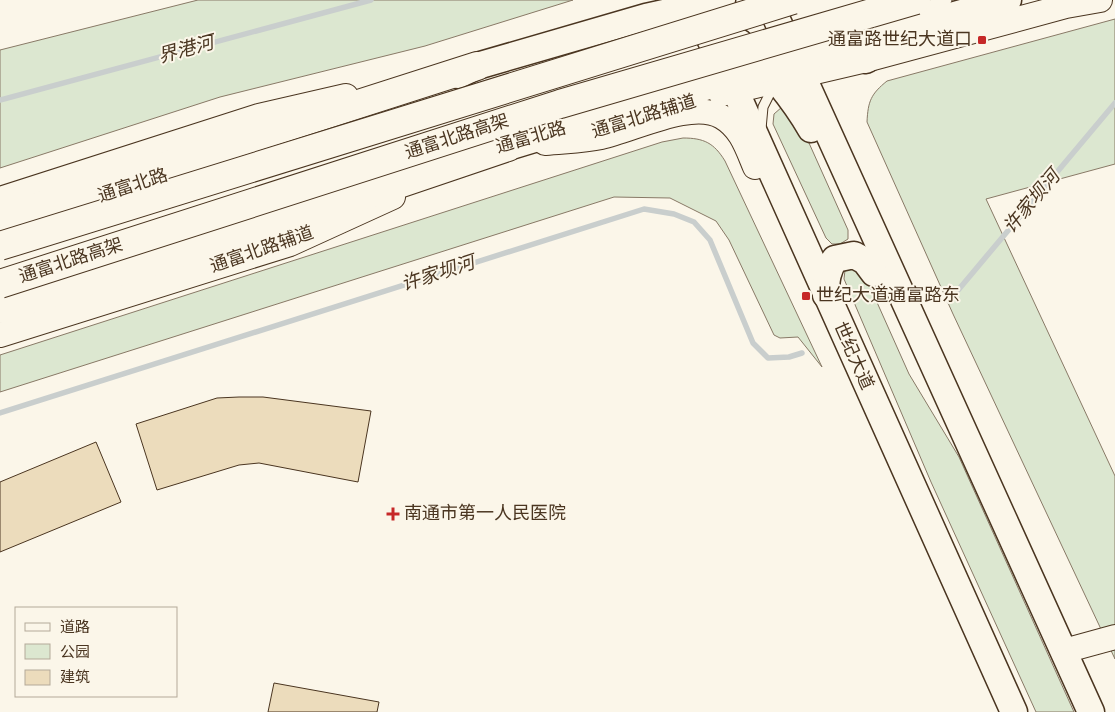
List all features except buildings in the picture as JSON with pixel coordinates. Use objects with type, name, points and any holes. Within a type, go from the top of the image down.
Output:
[{"type":"highway","name":"通富北路高架","points":[[0,246],[793,0]]},
{"type":"highway","name":"通富北路高架","points":[[0,284],[560,104],[927,21]]},
{"type":"highway","points":[[0,219],[253,136],[477,66]]},
{"type":"highway","points":[[0,309],[382,195],[508,147]]},
{"type":"main road","name":"通富北路","points":[[0,228],[403,98],[477,66],[588,28],[643,13],[691,8],[722,0]]},
{"type":"main road","points":[[727,0],[754,20],[782,32],[825,42],[854,45],[896,39],[927,21]]},
{"type":"main road","points":[[768,0],[782,32],[802,60],[1009,532],[1091,712]]},
{"type":"main road","name":"通富北路","points":[[0,302],[410,167],[508,147],[771,75],[802,60],[927,21],[1008,0]]},
{"type":"main road","points":[[691,8],[718,31],[740,43],[798,106],[812,131],[927,393],[1009,532]]},
{"type":"main road","name":"世纪大道","points":[[691,8],[732,85],[1014,712]]},
{"type":"main road","points":[[588,28],[643,13]]},
{"type":"main road","points":[[821,286],[826,279],[829,267],[835,259],[854,255],[865,261],[874,272]]},
{"type":"street","points":[[927,21],[1066,6],[1100,0]]},
{"type":"street","points":[[0,199],[259,116],[351,95],[588,28]]},
{"type":"street","name":"通富北路辅道","points":[[0,335],[290,244],[382,195],[568,141],[732,85]]},
{"type":"street","points":[[508,147],[600,138],[686,112],[706,110],[721,116],[734,126],[744,140],[778,219],[821,286]]},
{"type":"street","points":[[1064,651],[1115,637]]},
{"type":"lane","points":[[854,45],[947,0]]},
{"type":"lane","points":[[762,151],[763,107],[771,75]]},
{"type":"lane","points":[[686,112],[732,85]]},
{"type":"green space","points":[[198,0],[573,0],[425,46],[220,97],[0,168],[0,50]]},
{"type":"green space","points":[[1115,19],[1115,164],[986,199],[1115,476],[1115,659],[953,314],[867,122],[871,98],[887,81]]},
{"type":"green space","points":[[782,107],[796,114],[848,230],[848,239],[840,244],[832,244],[826,238],[773,124],[774,114]]},
{"type":"green space","points":[[683,138],[697,139],[708,143],[717,150],[725,161],[822,367],[798,337],[780,338],[774,335],[729,240],[716,221],[670,198],[614,197],[0,392],[0,355],[662,142]]},
{"type":"green space","points":[[853,267],[863,271],[909,374],[959,457],[1074,712],[1036,712],[931,482],[844,279],[845,270]]},
{"type":"waterway","name":"界港河","points":[[0,100],[371,0]]},
{"type":"waterway","name":"许家坝河","points":[[949,301],[1115,103]]},
{"type":"waterway","name":"许家坝河","points":[[0,413],[644,209],[674,214],[694,222],[710,240],[753,343],[768,358],[789,357],[802,353]]},
{"type":"place","name":"通富路世纪大道口","points":[[982,40]]},
{"type":"place","name":"世纪大道通富路东","points":[[806,296]]},
{"type":"place","name":"南通市第一人民医院","points":[[393,514]]}]
